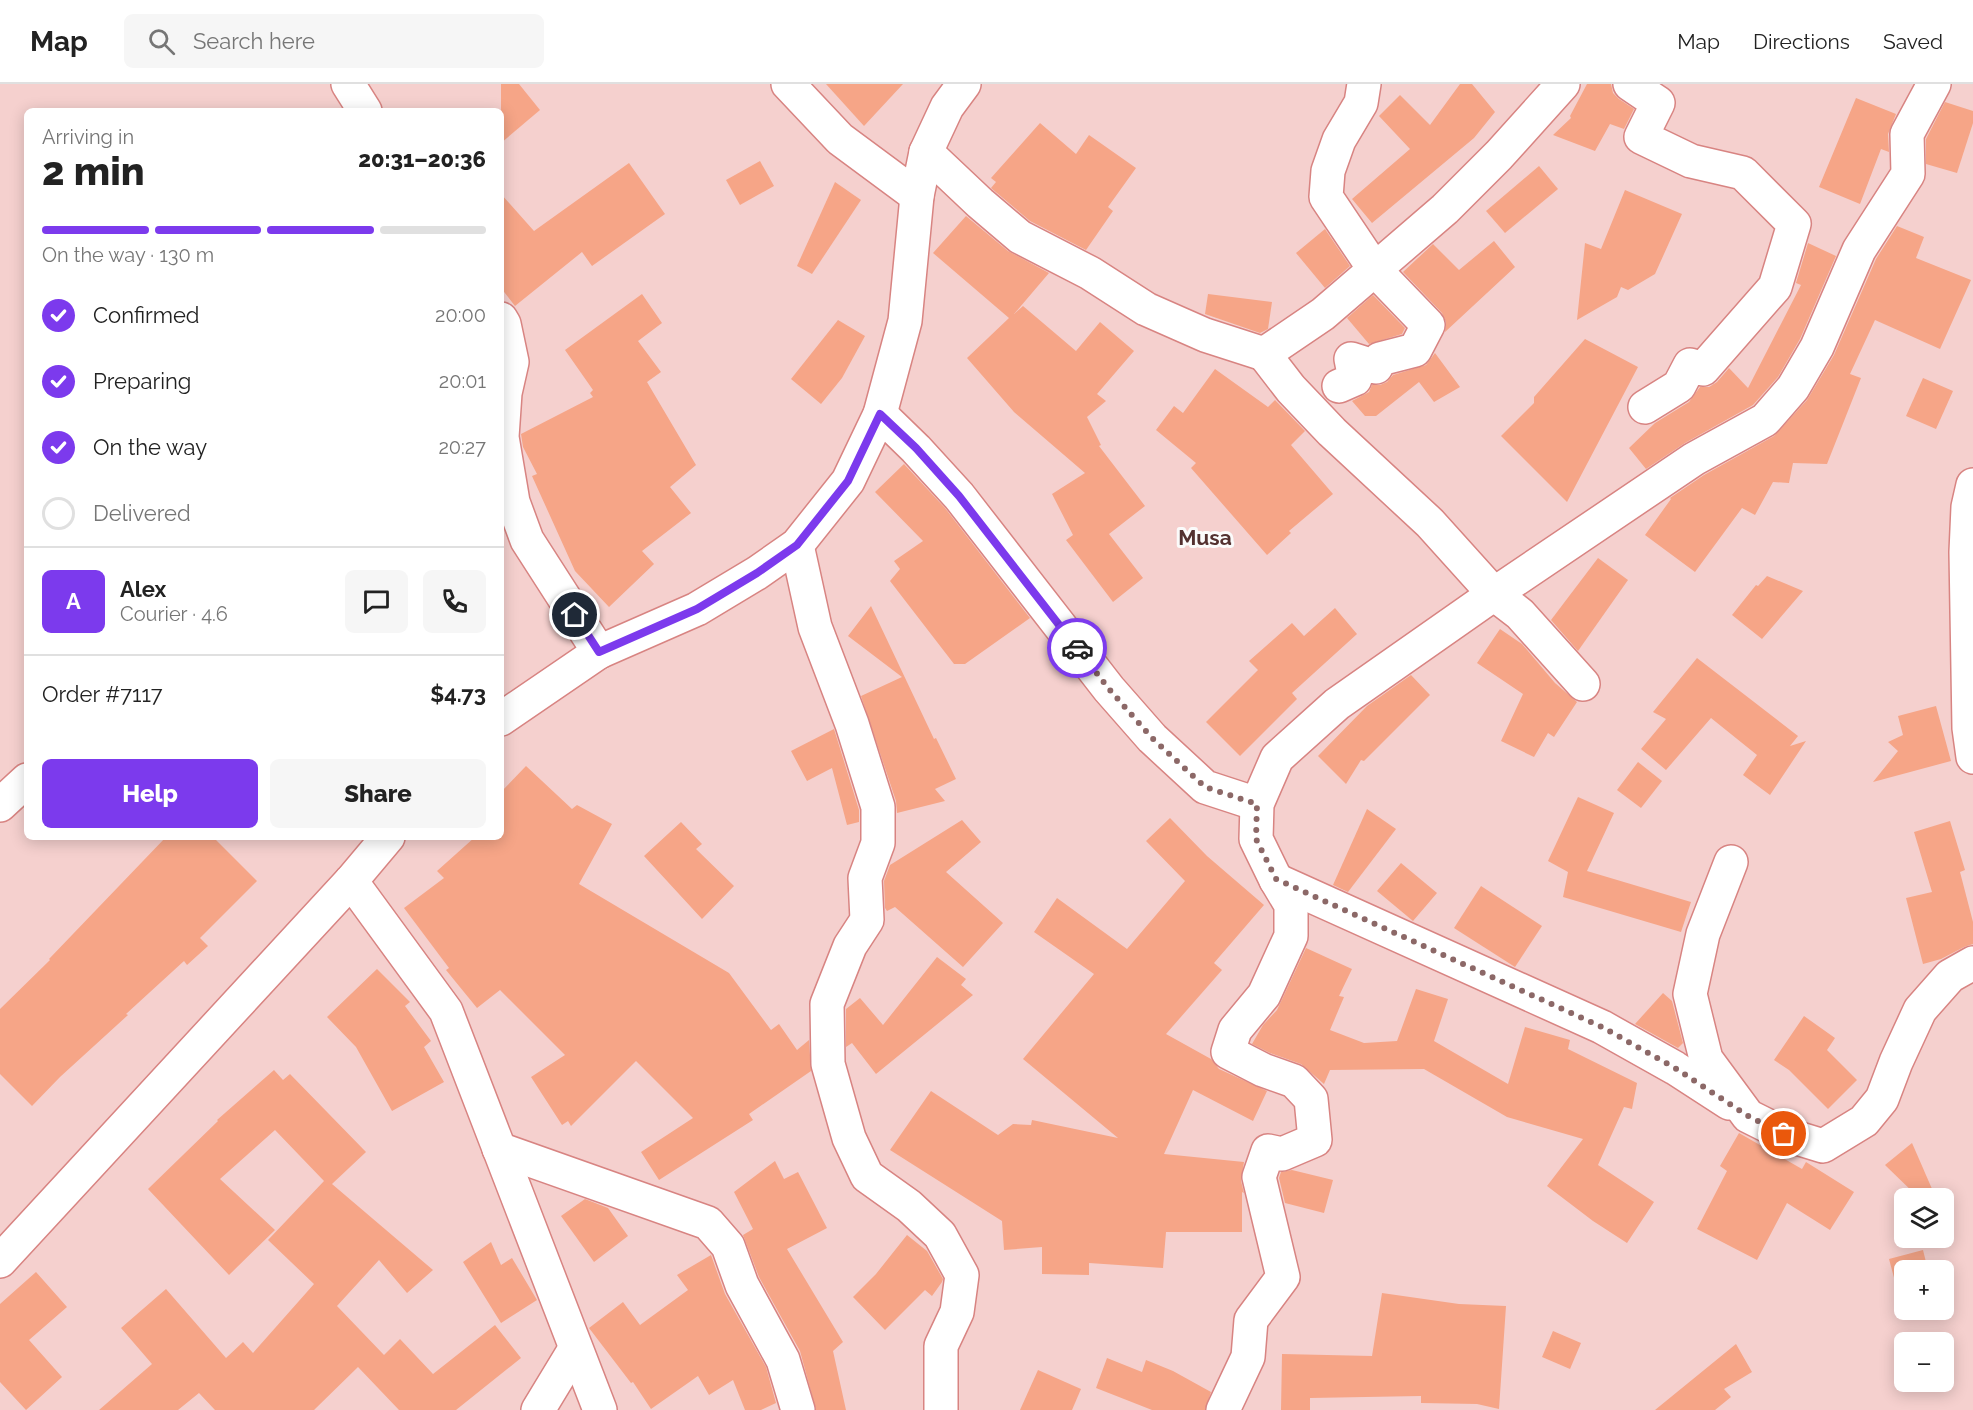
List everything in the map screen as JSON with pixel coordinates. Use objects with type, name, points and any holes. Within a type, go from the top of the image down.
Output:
[{"type":"street","points":[[348,84],[363,108]]},
{"type":"street","points":[[788,84],[840,139],[917,196]]},
{"type":"street","points":[[504,717],[599,652],[697,609],[757,573],[797,545],[848,481],[880,414],[905,321],[917,196],[926,152],[947,107],[964,84]]},
{"type":"street","points":[[1339,386],[1355,379],[1351,359],[1377,367],[1380,359],[1414,350],[1428,325],[1375,270],[1326,197],[1328,171],[1339,140],[1362,103],[1364,84]]},
{"type":"street","points":[[1264,354],[1323,314],[1445,209],[1499,155],[1563,84]]},
{"type":"street","points":[[1630,84],[1658,103],[1641,137],[1691,160],[1743,173],[1794,224],[1775,287],[1703,369],[1690,365],[1680,386],[1645,407]]},
{"type":"street","points":[[1223,1410],[1248,1357],[1251,1320],[1283,1277],[1259,1177],[1268,1151],[1282,1154],[1316,1140],[1311,1099],[1294,1081],[1263,1070],[1228,1052],[1235,1030],[1264,995],[1291,936],[1291,905],[1256,839],[1257,804],[1277,758],[1337,704],[1494,594],[1694,459],[1765,420],[1793,388],[1817,347],[1859,250],[1908,174],[1907,134],[1934,84]]},
{"type":"street","points":[[926,152],[1020,237],[1090,273],[1146,309],[1205,335],[1264,354],[1291,389],[1332,432],[1430,523],[1494,594],[1520,615],[1583,684]]},
{"type":"street","points":[[504,324],[512,362],[504,390]]},
{"type":"street","points":[[880,414],[916,448],[959,496],[1109,689],[1152,738],[1205,787],[1257,804]]},
{"type":"street","points":[[504,449],[513,501],[527,540],[599,652]]},
{"type":"street","points":[[1973,485],[1968,507],[1966,552],[1969,728],[1973,756]]},
{"type":"street","points":[[797,545],[815,627],[852,724],[878,807],[878,843],[865,878],[867,920],[850,946],[827,1004],[828,1064],[849,1138],[867,1176],[909,1206],[940,1235],[962,1275],[957,1312],[941,1346],[941,1410]]},
{"type":"street","points":[[0,805],[24,783]]},
{"type":"street","points":[[0,1261],[351,881],[385,840]]},
{"type":"street","points":[[1731,862],[1703,934],[1690,994],[1706,1059],[1748,1116]]},
{"type":"street","points":[[1276,879],[1602,1027],[1675,1068],[1748,1116],[1784,1134],[1823,1146],[1864,1121],[1882,1099],[1920,1010],[1950,976],[1973,963]]},
{"type":"street","points":[[351,881],[446,1011],[600,1410]]},
{"type":"street","points":[[499,1149],[708,1223],[728,1246],[742,1285],[783,1360],[798,1410]]},
{"type":"street","points":[[538,1410],[575,1349]]},
{"type":"building","points":[[501,84],[519,84],[540,110],[504,140],[504,108],[501,108]]},
{"type":"building","points":[[826,84],[903,84],[864,126]]},
{"type":"building","points":[[1460,84],[1472,84],[1495,112],[1474,138],[1372,223],[1352,199],[1410,149],[1379,116],[1400,95],[1430,125]]},
{"type":"building","points":[[1587,84],[1611,84],[1613,93],[1634,109],[1624,129],[1610,124],[1595,151],[1553,135],[1571,118]]},
{"type":"building","points":[[1856,98],[1896,114],[1888,134],[1889,152],[1881,149],[1860,204],[1819,187]]},
{"type":"building","points":[[1945,102],[1973,111],[1973,123],[1957,173],[1926,164],[1926,139]]},
{"type":"building","points":[[1040,123],[1076,154],[1089,135],[1136,168],[1108,207],[1113,211],[1086,250],[1030,221],[991,188],[996,182],[991,178]]},
{"type":"building","points":[[760,161],[774,186],[740,205],[726,180]]},
{"type":"building","points":[[629,163],[665,214],[592,266],[582,252],[515,306],[504,292],[504,197],[534,231]]},
{"type":"building","points":[[1539,166],[1558,189],[1505,233],[1486,211]]},
{"type":"building","points":[[835,182],[861,200],[812,274],[797,266]]},
{"type":"building","points":[[1625,190],[1682,214],[1655,274],[1628,290],[1621,287],[1617,297],[1577,320],[1585,243],[1601,249]]},
{"type":"building","points":[[966,216],[1008,251],[1049,273],[1014,314],[1023,306],[1076,351],[1100,322],[1134,351],[1097,394],[1106,401],[1087,417],[1101,445],[1099,446],[1145,506],[1109,534],[1143,578],[1113,602],[1066,540],[1073,535],[1052,494],[1085,473],[1014,412],[967,358],[1009,318],[933,253]]},
{"type":"building","points":[[1897,226],[1924,237],[1916,258],[1971,280],[1940,349],[1875,320],[1850,374],[1861,378],[1827,464],[1793,463],[1789,483],[1773,482],[1755,515],[1742,508],[1695,572],[1645,535],[1670,498],[1704,475],[1774,436],[1807,400],[1834,355],[1876,259]]},
{"type":"building","points":[[1325,229],[1350,266],[1325,288],[1296,253]]},
{"type":"building","points":[[1494,241],[1515,267],[1445,332],[1446,322],[1442,313],[1403,272],[1433,244],[1459,270]]},
{"type":"building","points":[[1808,243],[1836,256],[1800,339],[1778,377],[1753,405],[1685,443],[1646,469],[1629,448],[1655,423],[1689,402],[1700,387],[1709,387],[1717,382],[1729,368],[1748,388],[1801,285],[1796,283]]},
{"type":"building","points":[[642,294],[662,323],[638,341],[661,372],[647,382],[696,465],[670,487],[691,513],[642,551],[654,564],[609,607],[575,571],[532,476],[537,474],[523,447],[521,434],[593,397],[590,393],[593,390],[565,350]]},
{"type":"building","points":[[1208,294],[1272,302],[1268,329],[1260,333],[1205,314]]},
{"type":"building","points":[[1373,295],[1405,328],[1402,334],[1369,344],[1347,318]]},
{"type":"building","points":[[838,320],[865,336],[842,378],[821,404],[791,379]]},
{"type":"building","points":[[1585,339],[1638,367],[1567,502],[1501,436],[1534,403],[1534,397]]},
{"type":"building","points":[[1435,353],[1460,387],[1434,402],[1419,382],[1376,416],[1365,416],[1352,401],[1369,392],[1372,385],[1380,385],[1387,382],[1393,375],[1426,365]]},
{"type":"building","points":[[1215,369],[1268,407],[1275,400],[1305,431],[1291,445],[1333,494],[1289,531],[1291,533],[1267,555],[1191,468],[1196,463],[1156,430],[1174,406],[1183,413]]},
{"type":"building","points":[[1923,378],[1953,391],[1936,429],[1906,416]]},
{"type":"building","points":[[904,464],[945,508],[1030,618],[965,664],[954,664],[890,581],[900,569],[894,561],[923,541],[875,492]]},
{"type":"building","points":[[1598,558],[1628,580],[1578,651],[1551,620]]},
{"type":"building","points":[[1767,576],[1803,591],[1762,639],[1732,615],[1756,585],[1758,586]]},
{"type":"building","points":[[871,606],[934,739],[936,738],[956,779],[935,789],[945,801],[897,813],[896,801],[861,696],[902,677],[848,636]]},
{"type":"building","points":[[1335,608],[1357,634],[1292,693],[1297,699],[1240,756],[1206,722],[1258,670],[1249,661],[1292,623],[1304,636]]},
{"type":"building","points":[[1500,629],[1522,644],[1555,683],[1577,702],[1554,737],[1548,733],[1534,757],[1501,741],[1523,694],[1477,663]]},
{"type":"building","points":[[1697,658],[1798,736],[1790,746],[1806,741],[1770,795],[1743,775],[1757,755],[1711,718],[1666,770],[1641,749],[1666,719],[1653,712]]},
{"type":"building","points":[[1411,675],[1430,695],[1364,761],[1361,760],[1346,784],[1318,756],[1367,706]]},
{"type":"building","points":[[1936,706],[1951,761],[1873,782],[1898,751],[1888,742],[1903,735],[1898,716]]},
{"type":"building","points":[[834,729],[859,810],[859,822],[847,825],[832,768],[807,781],[791,751]]},
{"type":"building","points":[[1638,762],[1662,781],[1641,808],[1617,790]]},
{"type":"building","points":[[526,766],[572,809],[577,805],[612,824],[579,884],[729,973],[771,1030],[779,1024],[797,1050],[809,1040],[811,1071],[749,1114],[753,1120],[659,1180],[641,1152],[693,1118],[636,1061],[571,1126],[568,1121],[562,1125],[531,1077],[565,1055],[500,990],[477,1008],[446,970],[449,968],[404,908],[444,878],[437,871],[472,840],[504,840],[504,789]]},
{"type":"building","points":[[1578,797],[1614,813],[1587,871],[1691,902],[1681,932],[1563,897],[1568,872],[1548,861]]},
{"type":"building","points":[[1367,809],[1396,829],[1348,892],[1333,885]]},
{"type":"building","points":[[1170,818],[1207,856],[1264,905],[1214,963],[1222,970],[1166,1034],[1211,1059],[1219,1069],[1267,1091],[1253,1121],[1193,1090],[1164,1154],[1244,1162],[1241,1181],[1244,1193],[1242,1192],[1242,1232],[1166,1232],[1163,1268],[1089,1263],[1089,1275],[1042,1274],[1042,1247],[1004,1250],[1002,1221],[890,1150],[931,1091],[998,1135],[1013,1124],[1031,1125],[1032,1120],[1118,1138],[1023,1059],[1094,974],[1034,932],[1057,898],[1127,949],[1185,881],[1146,841]]},
{"type":"building","points":[[962,820],[981,842],[946,872],[1003,923],[963,967],[895,907],[887,911],[884,881],[890,865]]},
{"type":"building","points":[[1950,821],[1965,870],[1960,872],[1973,922],[1973,944],[1941,959],[1923,964],[1906,898],[1932,892],[1914,832]]},
{"type":"building","points":[[681,822],[702,844],[696,849],[734,886],[702,919],[644,856]]},
{"type":"building","points":[[163,840],[216,840],[257,881],[200,938],[208,946],[187,965],[184,961],[32,1106],[0,1074],[0,1009]]},
{"type":"building","points":[[1401,863],[1437,893],[1413,921],[1377,891]]},
{"type":"building","points":[[1481,886],[1542,926],[1515,967],[1454,928]]},
{"type":"building","points":[[1306,948],[1352,969],[1339,996],[1344,997],[1330,1030],[1364,1043],[1397,1041],[1416,989],[1448,999],[1434,1041],[1508,1084],[1525,1027],[1570,1040],[1568,1049],[1637,1083],[1632,1109],[1624,1107],[1598,1165],[1654,1202],[1627,1243],[1593,1221],[1547,1186],[1583,1139],[1507,1117],[1424,1069],[1330,1070],[1324,1084],[1301,1064],[1252,1044],[1263,1025],[1277,1010]]},
{"type":"building","points":[[937,957],[966,979],[961,985],[973,995],[876,1074],[852,1043],[846,1047],[846,1009],[860,998],[883,1025]]},
{"type":"building","points":[[377,969],[410,1002],[405,1006],[431,1041],[424,1047],[444,1082],[392,1111],[356,1047],[327,1017]]},
{"type":"building","points":[[1663,993],[1672,1001],[1683,1043],[1678,1048],[1635,1024]]},
{"type":"building","points":[[1804,1016],[1835,1038],[1827,1050],[1857,1080],[1828,1109],[1789,1070],[1774,1060]]},
{"type":"building","points":[[274,1070],[283,1080],[290,1074],[366,1152],[332,1184],[433,1270],[407,1293],[379,1260],[337,1306],[384,1355],[400,1339],[433,1374],[495,1325],[521,1358],[456,1410],[399,1410],[358,1367],[314,1410],[215,1410],[199,1393],[178,1410],[99,1410],[152,1364],[121,1328],[166,1289],[226,1358],[243,1342],[253,1353],[314,1284],[268,1240],[324,1181],[275,1130],[220,1179],[275,1230],[229,1275],[148,1189],[217,1120]]},
{"type":"building","points":[[1739,1133],[1802,1169],[1806,1162],[1854,1192],[1830,1230],[1787,1203],[1757,1260],[1697,1229],[1727,1171],[1720,1166]]},
{"type":"building","points":[[1912,1143],[1932,1188],[1909,1188],[1885,1165]]},
{"type":"building","points":[[775,1161],[784,1179],[798,1172],[827,1228],[787,1249],[843,1342],[833,1351],[846,1410],[816,1410],[800,1351],[759,1277],[743,1235],[753,1229],[734,1192]]},
{"type":"building","points":[[1292,1170],[1333,1180],[1324,1213],[1285,1203],[1279,1178],[1281,1172]]},
{"type":"building","points":[[585,1199],[608,1208],[628,1236],[594,1262],[561,1216]]},
{"type":"building","points":[[907,1235],[927,1251],[943,1279],[932,1296],[925,1290],[885,1330],[853,1297],[876,1274]]},
{"type":"building","points":[[491,1242],[501,1265],[512,1258],[537,1300],[501,1323],[463,1262]]},
{"type":"building","points":[[1923,1250],[1926,1260],[1894,1260],[1894,1278],[1889,1259]]},
{"type":"building","points":[[711,1255],[725,1294],[766,1367],[776,1403],[761,1410],[745,1410],[733,1380],[709,1395],[698,1376],[651,1409],[633,1382],[631,1383],[589,1328],[623,1302],[640,1325],[688,1290],[677,1275]]},
{"type":"building","points":[[36,1272],[67,1307],[29,1340],[62,1377],[26,1410],[0,1382],[0,1304]]},
{"type":"building","points":[[1382,1293],[1459,1304],[1506,1306],[1499,1409],[1477,1404],[1421,1403],[1421,1396],[1310,1398],[1310,1410],[1281,1410],[1282,1354],[1372,1356]]},
{"type":"building","points":[[1553,1331],[1581,1343],[1570,1369],[1542,1357]]},
{"type":"building","points":[[1736,1344],[1752,1372],[1724,1389],[1731,1397],[1715,1410],[1655,1410]]},
{"type":"building","points":[[1107,1358],[1142,1372],[1146,1360],[1173,1371],[1211,1392],[1205,1410],[1152,1410],[1096,1388]]},
{"type":"building","points":[[1038,1370],[1081,1389],[1072,1410],[1020,1410]]},
{"type":"way so far","points":[[1077,648],[1152,738],[1205,787],[1257,804],[1256,839],[1276,879],[1602,1027],[1675,1068],[1748,1116],[1784,1134]]},
{"type":"district","name":"Musa","points":[[1205,537]]},
{"type":"route","points":[[575,615],[599,652],[697,609],[757,573],[797,545],[848,481],[880,414],[916,448],[959,496],[1077,648]]}]
